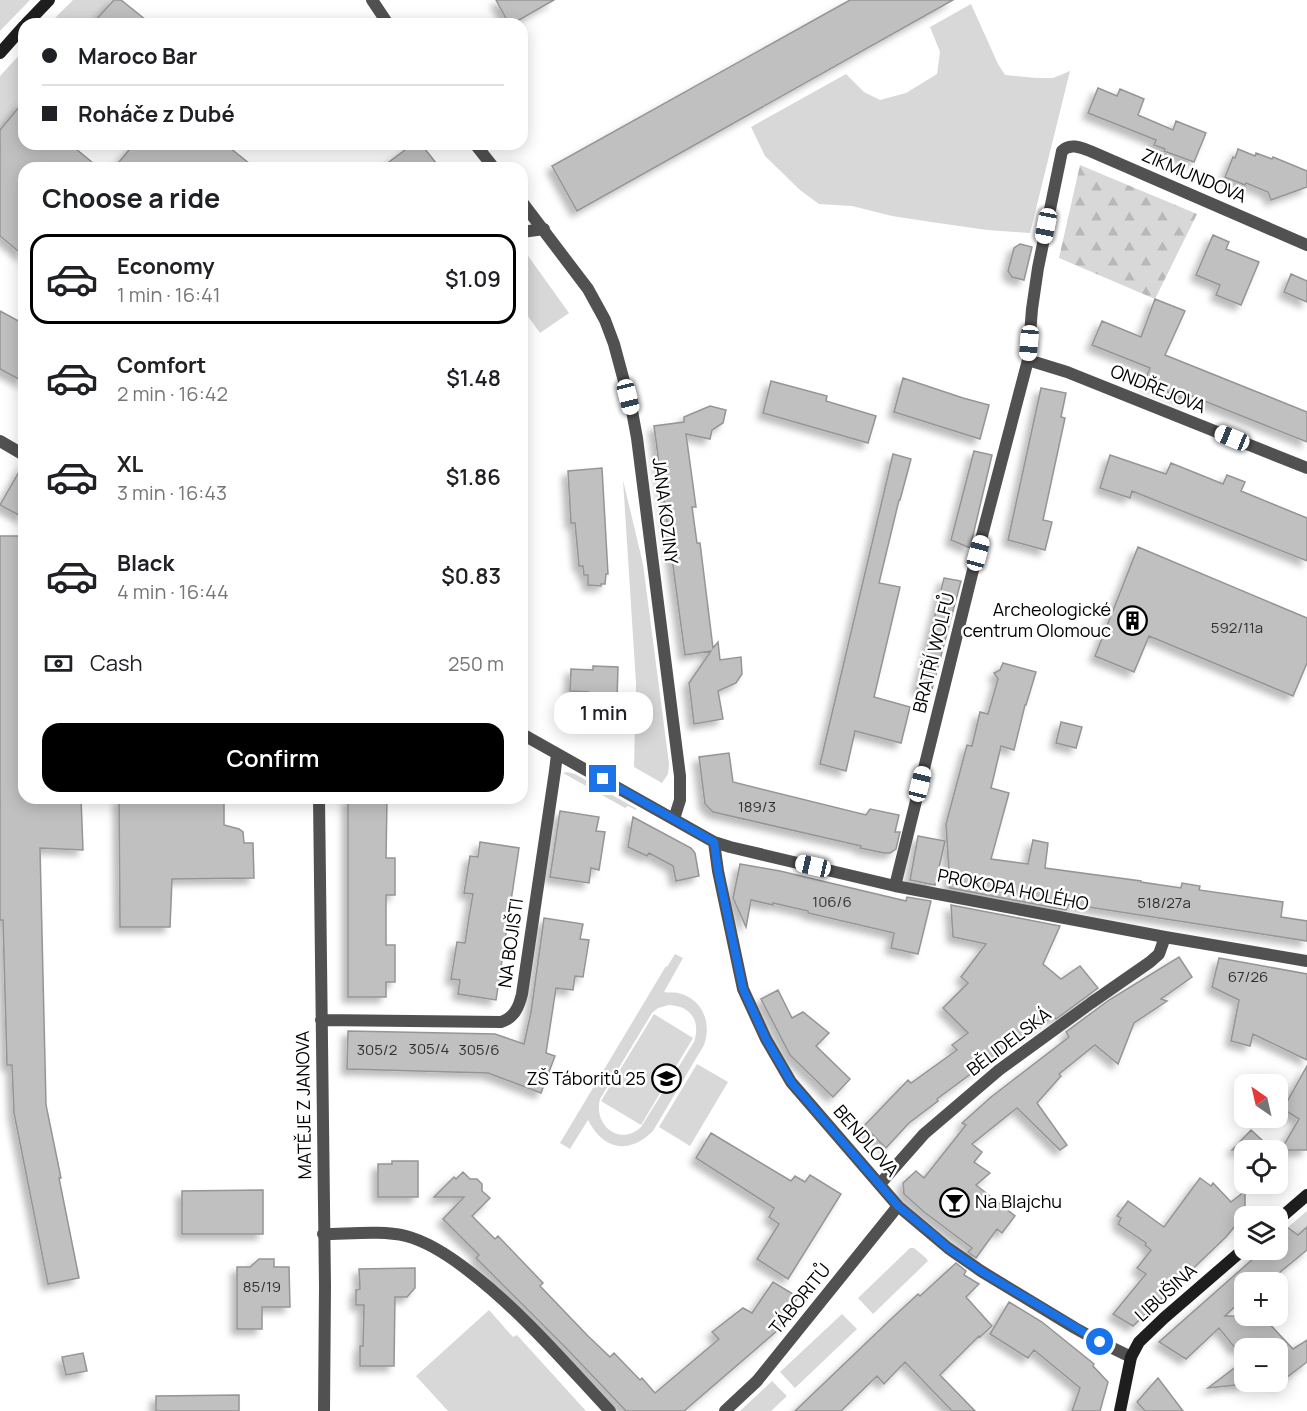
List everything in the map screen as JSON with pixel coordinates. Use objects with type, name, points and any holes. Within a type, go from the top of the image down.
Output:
[{"type":"street","points":[[32,18],[49,0]]},
{"type":"street","points":[[372,0],[384,18]]},
{"type":"street","points":[[0,53],[18,33]]},
{"type":"street","name":"ZIKMUNDOVA","points":[[1028,360],[1038,268],[1060,157],[1065,147],[1071,146],[1090,151],[1307,244]]},
{"type":"street","points":[[480,150],[490,162]]},
{"type":"street","name":"JANA KOZINY","points":[[528,209],[588,289],[605,320],[614,344],[632,411],[680,776],[680,800],[674,819]]},
{"type":"street","points":[[528,231],[544,229]]},
{"type":"street","name":"ONDŘEJOVA","points":[[1028,360],[1066,372],[1307,468]]},
{"type":"street","name":"BRATŘÍ WOLFŮ","points":[[895,886],[1028,360]]},
{"type":"street","points":[[0,441],[18,452]]},
{"type":"street","name":"PROKOPA HOLÉHO","points":[[528,737],[714,842],[730,847],[895,886],[1165,937],[1307,961]]},
{"type":"street","name":"NA BOJIŠTI","points":[[321,1020],[501,1022],[513,1015],[522,994],[557,754]]},
{"type":"street","name":"MATĚJE Z JANOVA","points":[[319,804],[325,1286],[324,1411]]},
{"type":"street","name":"BENDLOVA","points":[[714,842],[743,989],[766,1039],[791,1082],[898,1206],[948,1248],[981,1271],[1075,1328],[1131,1357]]},
{"type":"street","name":"BĚLIDELSKÁ","points":[[880,1184],[924,1134],[999,1070],[1150,962],[1159,954],[1165,937]]},
{"type":"street","points":[[1288,1211],[1307,1195]]},
{"type":"street","name":"TÁBORITŮ","points":[[725,1411],[757,1381],[898,1206]]},
{"type":"street","points":[[323,1234],[397,1234],[422,1242],[444,1254],[502,1299],[610,1411]]},
{"type":"street","name":"LIBUŠINA","points":[[1120,1411],[1131,1357],[1139,1342],[1234,1258]]},
{"type":"green space","points":[[0,0],[30,0],[0,31]]},
{"type":"green space","points":[[73,0],[114,0],[97,18],[55,18]]},
{"type":"green space","points":[[971,4],[1005,75],[1053,78],[1070,71],[1030,233],[987,230],[892,216],[852,206],[819,204],[800,190],[765,156],[751,127],[846,74],[864,92],[880,100],[906,93],[937,74],[940,52],[930,27]]},
{"type":"green space","points":[[18,56],[18,108],[0,130],[0,76]]},
{"type":"green space","points":[[1080,165],[1197,214],[1155,299],[1059,258]]},
{"type":"green space","points":[[528,256],[569,313],[540,333],[528,316]]},
{"type":"green space","points":[[623,480],[643,564],[669,764],[668,774],[662,783],[634,767],[636,683]]},
{"type":"green space","points":[[563,773],[575,774],[637,809],[628,806],[625,808]]},
{"type":"green space","points":[[675,954],[683,958],[664,992],[687,996],[699,1006],[706,1020],[704,1045],[653,1131],[644,1139],[635,1144],[617,1146],[601,1138],[588,1120],[570,1149],[560,1143]],"holes":[[[669,1005],[677,1006],[688,1012],[695,1021],[694,1042],[641,1127],[633,1133],[617,1134],[604,1125],[600,1117],[600,1099],[652,1013],[658,1008]]]},
{"type":"green space","points":[[654,1014],[693,1038],[641,1125],[601,1101]]},
{"type":"green space","points":[[697,1064],[728,1082],[690,1146],[659,1127]]},
{"type":"green space","points":[[1307,1211],[1307,1241],[1288,1227]]},
{"type":"green space","points":[[910,1248],[914,1248],[928,1261],[873,1314],[858,1298]]},
{"type":"green space","points":[[489,1310],[513,1337],[517,1335],[586,1411],[448,1411],[416,1376]]},
{"type":"green space","points":[[842,1314],[857,1329],[795,1388],[780,1372]]},
{"type":"green space","points":[[772,1381],[787,1396],[771,1411],[740,1411]]},
{"type":"building","points":[[114,0],[121,0],[144,18],[98,18]]},
{"type":"building","points":[[496,0],[554,0],[522,18],[506,18]]},
{"type":"building","points":[[850,0],[953,0],[577,211],[552,166]]},
{"type":"building","points":[[1098,88],[1117,96],[1120,89],[1144,99],[1138,115],[1173,130],[1176,121],[1206,133],[1194,162],[1164,151],[1165,149],[1154,145],[1156,140],[1088,113]]},
{"type":"building","points":[[18,108],[18,150],[77,150],[92,162],[18,162],[18,251],[0,236],[0,130]]},
{"type":"building","points":[[1238,149],[1255,156],[1256,153],[1272,159],[1273,157],[1307,171],[1307,187],[1271,200],[1268,192],[1225,177]]},
{"type":"building","points":[[129,150],[232,150],[248,162],[119,162]]},
{"type":"building","points":[[405,150],[426,150],[435,162],[389,162]]},
{"type":"building","points":[[1213,235],[1229,242],[1226,249],[1259,262],[1241,305],[1216,295],[1220,285],[1196,275]]},
{"type":"building","points":[[1020,244],[1032,247],[1024,280],[1012,277],[1008,271],[1014,248]]},
{"type":"building","points":[[1291,274],[1307,281],[1307,302],[1284,292]]},
{"type":"building","points":[[1155,299],[1185,311],[1165,355],[1307,412],[1307,442],[1189,395],[1187,400],[1144,382],[1150,368],[1092,345],[1102,321],[1141,337]]},
{"type":"building","points":[[0,311],[18,321],[18,379],[0,369]]},
{"type":"building","points":[[903,378],[989,405],[980,439],[894,412]]},
{"type":"building","points":[[771,381],[827,396],[826,401],[876,416],[868,443],[763,413]]},
{"type":"building","points":[[1041,388],[1066,393],[1061,417],[1065,418],[1043,520],[1052,522],[1045,550],[1008,540]]},
{"type":"building","points":[[710,406],[726,410],[723,423],[712,430],[710,439],[686,434],[696,507],[692,507],[697,543],[700,543],[713,648],[718,642],[720,660],[741,657],[742,674],[736,683],[718,691],[723,719],[694,724],[689,683],[711,651],[685,655],[654,426],[684,422],[684,417]]},
{"type":"building","points":[[974,451],[992,455],[970,548],[951,540]]},
{"type":"building","points":[[893,454],[911,459],[879,583],[900,587],[874,697],[910,707],[901,743],[855,731],[846,771],[820,764]]},
{"type":"building","points":[[1110,455],[1166,474],[1171,463],[1223,484],[1227,475],[1245,482],[1241,491],[1307,518],[1307,561],[1132,491],[1130,498],[1100,488]]},
{"type":"building","points":[[602,468],[608,574],[606,574],[605,584],[601,586],[588,585],[588,575],[584,575],[583,566],[579,566],[575,523],[571,523],[568,471]]},
{"type":"building","points":[[18,474],[18,515],[0,505]]},
{"type":"building","points":[[0,536],[18,536],[18,804],[81,804],[83,850],[40,848],[46,1105],[79,1278],[48,1284],[14,1113],[12,1065],[7,1065],[3,920],[0,920]]},
{"type":"building","points":[[1138,547],[1307,618],[1307,663],[1293,696],[1149,636],[1134,672],[1095,656]]},
{"type":"building","points":[[944,578],[961,581],[931,693],[917,689]]},
{"type":"building","points":[[1003,663],[1036,672],[1014,750],[1001,746],[991,788],[1009,793],[991,859],[1028,864],[1033,840],[1048,843],[1045,868],[1181,888],[1182,883],[1200,886],[1199,890],[1283,902],[1281,917],[1307,921],[1307,941],[1069,904],[1066,910],[950,888],[946,824],[967,745],[972,746],[980,712],[988,714],[998,679],[994,673],[1000,670]]},
{"type":"building","points":[[593,666],[618,667],[617,698],[610,698],[606,702],[602,697],[589,696],[589,692],[570,691],[571,669],[593,670]]},
{"type":"building","points":[[1061,722],[1082,727],[1076,748],[1056,743]]},
{"type":"building","points":[[729,753],[733,782],[866,815],[870,809],[899,815],[895,832],[900,832],[896,849],[890,853],[884,853],[713,812],[705,804],[699,757]]},
{"type":"building","points":[[119,804],[224,804],[224,825],[243,832],[244,843],[253,843],[254,878],[172,879],[170,927],[120,927]]},
{"type":"building","points":[[348,804],[387,804],[386,858],[395,858],[395,895],[386,895],[386,945],[395,945],[395,982],[386,982],[386,997],[348,997]]},
{"type":"building","points":[[560,811],[599,817],[596,831],[605,832],[599,870],[591,868],[589,883],[550,877]]},
{"type":"building","points":[[633,817],[691,848],[695,853],[699,876],[676,881],[673,866],[649,853],[647,856],[628,847]]},
{"type":"building","points":[[918,836],[945,841],[935,885],[910,880]]},
{"type":"building","points":[[480,842],[519,848],[496,1000],[458,994],[460,980],[451,979],[457,942],[465,943],[473,894],[464,893],[470,856],[478,857]]},
{"type":"building","points":[[740,864],[780,871],[906,901],[907,897],[931,901],[918,954],[891,948],[894,933],[773,903],[773,905],[751,900],[746,927],[733,898]]},
{"type":"building","points":[[951,905],[1060,926],[1043,964],[1061,979],[1080,966],[1098,988],[1056,1019],[1053,1016],[1035,1029],[1034,1027],[937,1099],[938,1101],[909,1123],[886,1148],[864,1126],[908,1080],[911,1083],[957,1050],[952,1045],[968,1033],[943,1008],[968,983],[961,977],[986,944],[953,937]]},
{"type":"building","points":[[544,918],[583,924],[580,939],[589,940],[583,977],[575,976],[573,990],[556,988],[546,1053],[555,1056],[541,1093],[488,1073],[347,1069],[348,1031],[495,1034],[524,1044],[531,1012]]},
{"type":"building","points":[[1179,957],[1192,977],[1161,999],[1167,1001],[1134,1023],[1118,1064],[1095,1045],[1059,1074],[1061,1076],[1037,1103],[1067,1145],[1060,1150],[1017,1108],[972,1144],[982,1152],[974,1162],[990,1173],[976,1185],[1015,1216],[1002,1233],[997,1229],[976,1258],[968,1252],[972,1248],[904,1194],[903,1183],[916,1171],[924,1178],[966,1125],[962,1123],[991,1097],[1069,1037],[1066,1032],[1109,1000]]},
{"type":"building","points":[[1219,958],[1307,974],[1307,1060],[1253,1034],[1250,1046],[1231,1041],[1239,1000],[1212,987]]},
{"type":"building","points":[[778,990],[792,1018],[803,1012],[829,1033],[816,1046],[850,1079],[833,1097],[790,1055],[761,999]]},
{"type":"building","points":[[1307,1066],[1307,1150],[1288,1150],[1287,1140],[1299,1119],[1288,1112],[1288,1100]]},
{"type":"building","points":[[1251,1130],[1262,1140],[1242,1140]]},
{"type":"building","points":[[711,1133],[791,1181],[795,1176],[805,1182],[810,1175],[841,1194],[788,1279],[757,1259],[779,1224],[769,1217],[774,1208],[696,1158]]},
{"type":"building","points":[[392,1161],[418,1161],[418,1197],[378,1197],[378,1164],[392,1164]]},
{"type":"building","points":[[463,1172],[470,1179],[477,1179],[482,1184],[482,1191],[490,1198],[472,1216],[495,1239],[498,1236],[543,1283],[540,1286],[588,1336],[610,1357],[614,1353],[655,1393],[719,1339],[712,1332],[743,1308],[752,1313],[773,1282],[798,1297],[778,1330],[684,1411],[626,1411],[476,1258],[479,1255],[443,1219],[464,1197],[434,1197],[454,1177],[456,1179]]},
{"type":"building","points":[[1200,1178],[1211,1186],[1213,1183],[1231,1202],[1241,1194],[1245,1194],[1245,1206],[1234,1206],[1234,1227],[1226,1237],[1133,1326],[1113,1314],[1146,1274],[1137,1268],[1151,1250],[1145,1245],[1146,1243],[1118,1224],[1121,1218],[1117,1216],[1128,1201],[1164,1227]]},
{"type":"building","points":[[263,1190],[263,1234],[182,1234],[182,1191]]},
{"type":"building","points":[[1307,1227],[1307,1250],[1280,1272],[1238,1272],[1252,1260],[1288,1260],[1288,1228],[1298,1235]]},
{"type":"building","points":[[259,1259],[274,1259],[274,1267],[289,1267],[290,1307],[262,1307],[262,1329],[237,1329],[237,1267],[250,1267]]},
{"type":"building","points":[[956,1263],[966,1271],[964,1275],[979,1284],[966,1297],[992,1326],[940,1375],[975,1411],[952,1411],[905,1362],[884,1384],[877,1376],[841,1411],[795,1411],[918,1294],[920,1296]]},
{"type":"building","points":[[415,1268],[415,1288],[407,1297],[395,1297],[394,1366],[360,1366],[364,1305],[356,1305],[356,1290],[360,1289],[359,1269]]},
{"type":"building","points":[[1234,1276],[1234,1307],[1225,1316],[1234,1316],[1234,1326],[1271,1326],[1283,1338],[1234,1338],[1234,1347],[1219,1328],[1186,1359],[1159,1342]]},
{"type":"building","points":[[1009,1302],[1042,1322],[1094,1364],[1093,1366],[1108,1382],[1100,1411],[1072,1411],[1080,1388],[1034,1350],[1028,1358],[990,1334]]},
{"type":"building","points":[[1307,1340],[1307,1362],[1288,1376],[1288,1344],[1293,1349]]},
{"type":"building","points":[[83,1353],[87,1371],[66,1375],[62,1357]]},
{"type":"building","points":[[1234,1368],[1234,1385],[1208,1388]]},
{"type":"building","points":[[1158,1378],[1183,1411],[1145,1411],[1137,1402]]},
{"type":"building","points":[[239,1395],[239,1411],[156,1411],[156,1396]]},
{"type":"place","name":"Archeologické centrum Olomouc","points":[[1132,620]]},
{"type":"place","name":"ZŠ Táboritů 25","points":[[667,1079]]},
{"type":"place","name":"Na Blajchu","points":[[954,1202]]},
{"type":"route","points":[[603,779],[714,842],[743,989],[766,1039],[791,1082],[898,1206],[948,1248],[981,1271],[1100,1342]]}]
